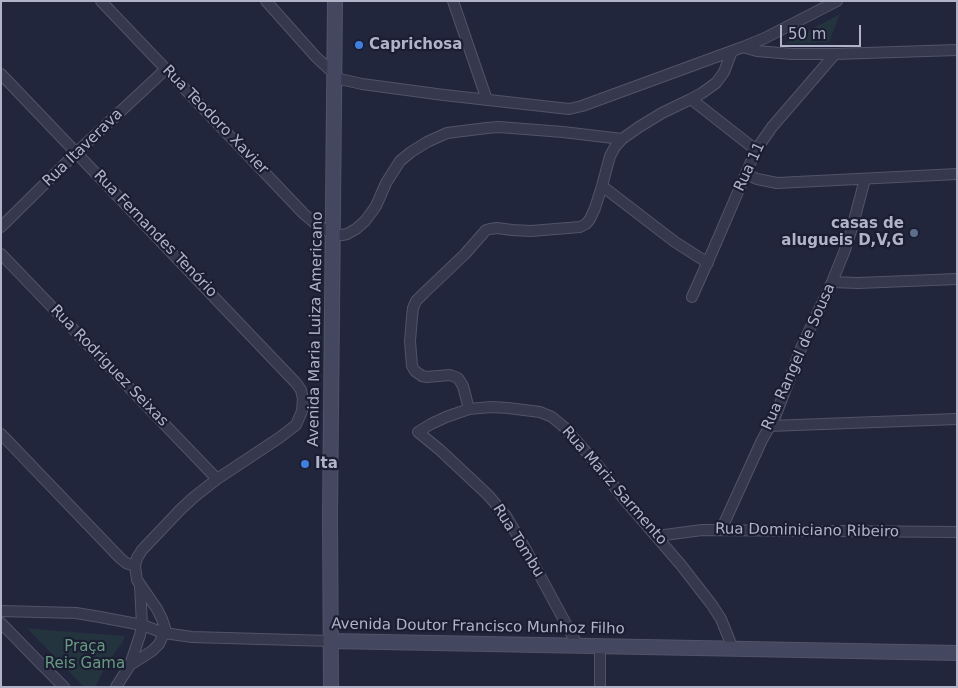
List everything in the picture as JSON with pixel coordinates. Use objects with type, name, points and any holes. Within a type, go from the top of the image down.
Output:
[{"type":"main road","name":"Avenida Maria Luiza Americano","points":[[331,687],[330,516],[335,1]]},
{"type":"main road","name":"Avenida Doutor Francisco Munhoz Filho","points":[[330,641],[957,653]]},
{"type":"street","name":"Rua Teodoro Xavier","points":[[101,1],[304,214],[317,225],[333,234]]},
{"type":"street","points":[[266,1],[316,57],[340,79],[362,84],[561,108],[575,108],[732,51],[765,38],[837,1]]},
{"type":"street","points":[[454,1],[486,100]]},
{"type":"street","points":[[742,47],[772,53],[834,54],[957,50]]},
{"type":"street","points":[[469,409],[464,386],[458,378],[450,375],[422,376],[412,366],[410,341],[413,308],[416,301],[466,254],[486,230],[498,228],[531,232],[580,227],[586,224],[595,208],[610,156],[615,147],[622,139],[639,127],[692,100],[716,82],[724,72],[732,51]]},
{"type":"street","name":"Rua 11","points":[[692,297],[756,150],[772,127],[834,54]]},
{"type":"street","name":"Rua Itaverava","points":[[1,227],[77,152],[166,69]]},
{"type":"street","name":"Rua Fernandes Tenório","points":[[1,74],[296,383],[300,390],[303,399],[302,411],[296,425],[217,479]]},
{"type":"street","points":[[692,100],[756,150]]},
{"type":"street","points":[[333,234],[342,235],[356,230],[371,213],[386,183],[400,161],[426,142],[447,133],[499,127],[622,139]]},
{"type":"street","points":[[746,174],[757,179],[777,183],[957,174]]},
{"type":"street","name":"Rua Rangel de Sousa","points":[[721,530],[779,407],[804,340],[832,282],[852,228],[865,179]]},
{"type":"street","points":[[602,186],[675,242],[708,263]]},
{"type":"street","name":"Rua Rodriguez Seixas","points":[[1,254],[217,479]]},
{"type":"street","points":[[832,282],[865,283],[957,279]]},
{"type":"street","name":"Rua Mariz Sarmento","points":[[418,432],[446,417],[469,409],[508,408],[540,412],[552,417],[564,427],[596,463],[624,499],[658,536],[712,605],[733,649]]},
{"type":"street","points":[[769,426],[957,419]]},
{"type":"street","name":"Rua Tombu","points":[[418,432],[488,495],[506,516],[578,646]]},
{"type":"street","points":[[1,434],[120,558],[126,563],[135,566]]},
{"type":"street","points":[[116,687],[130,665],[142,625],[140,586],[135,566],[137,558],[142,550],[180,510],[217,479]]},
{"type":"street","name":"Rua Dominiciano Ribeiro","points":[[658,536],[691,530],[957,532]]},
{"type":"street","points":[[130,665],[159,644],[165,628],[157,609],[140,586]]},
{"type":"street","name":"Avenida Doutor Francisco Munhoz Filho","points":[[1,611],[76,614],[142,625],[164,632],[192,637],[330,641]]},
{"type":"street","points":[[1,623],[64,687]]},
{"type":"street","points":[[600,646],[600,687]]},
{"type":"green space","points":[[840,14],[829,42],[784,44]]},
{"type":"green space","name":"Praça Reis Gama","points":[[27,628],[125,636],[95,687],[84,687]]},
{"type":"place","name":"Caprichosa","points":[[359,45]]},
{"type":"place","name":"casas de alugueis D,V,G","points":[[914,233]]},
{"type":"place","name":"Ita","points":[[305,464]]}]
